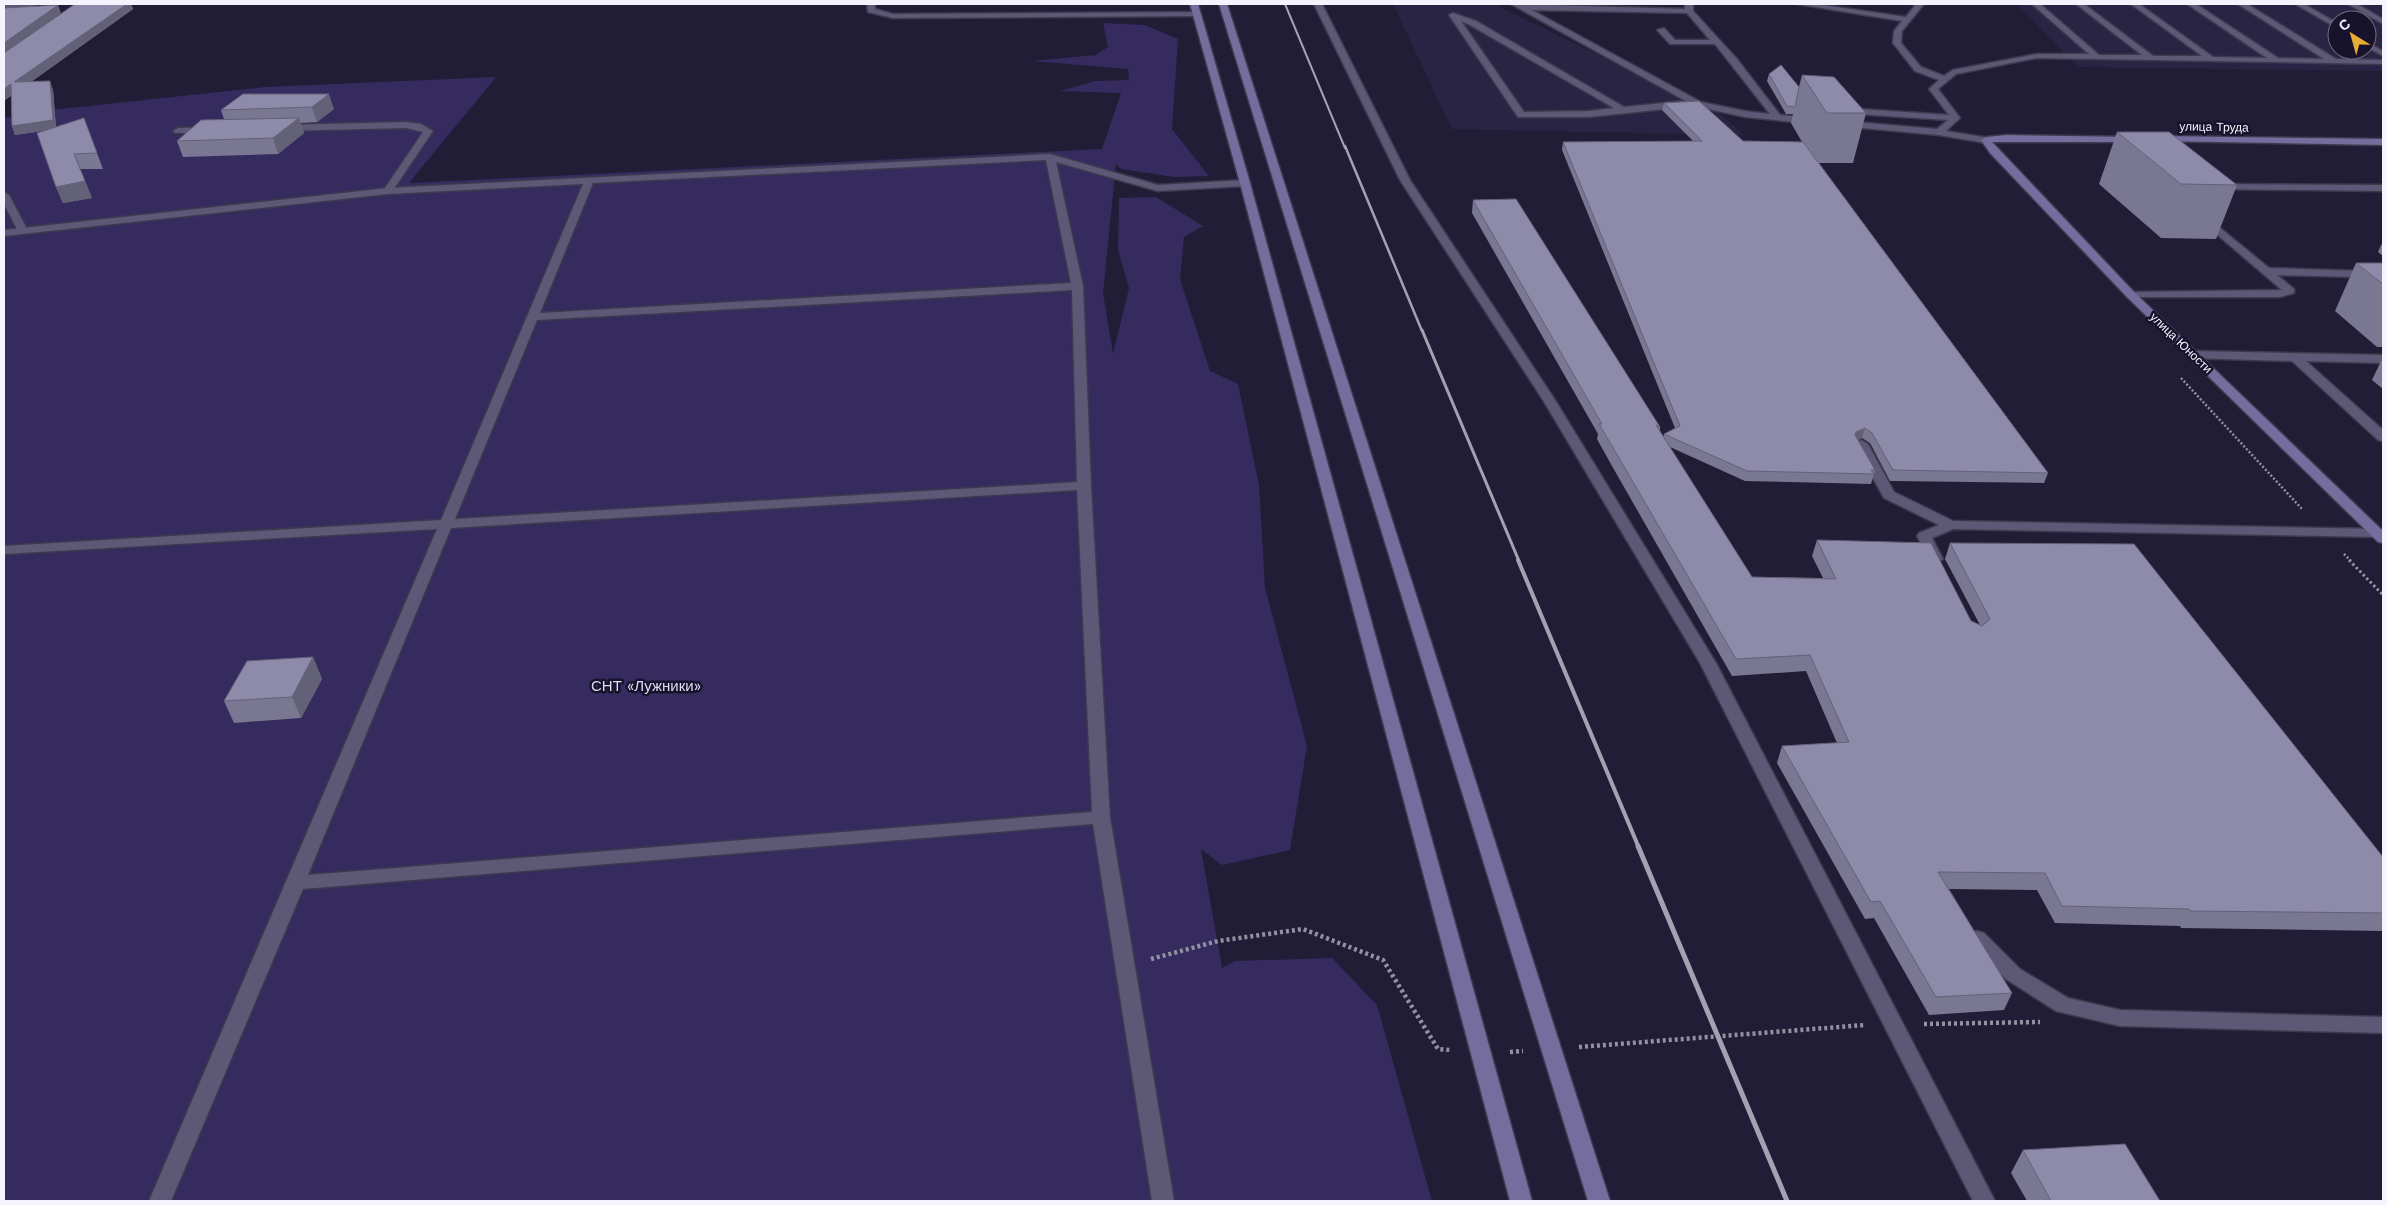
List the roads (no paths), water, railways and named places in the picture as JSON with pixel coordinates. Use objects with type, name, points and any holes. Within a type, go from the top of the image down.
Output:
[{"type":"main road","points":[[1223,4],[1599,1201]]},
{"type":"main road","points":[[1196,9],[1245,183],[1521,1201]]},
{"type":"main road","name":"улица Труда","points":[[1986,140],[2007,138],[2383,142]]},
{"type":"main road","name":"улица Юности","points":[[1986,140],[1993,152],[2131,295],[2381,536]]},
{"type":"street","points":[[4,6],[34,4]]},
{"type":"street","points":[[871,4],[871,10],[893,16],[1196,9]]},
{"type":"street","points":[[1318,4],[1405,180],[1549,400],[1708,663],[1984,1201]]},
{"type":"street","points":[[1801,4],[1907,19]]},
{"type":"street","points":[[1920,4],[1898,31],[1898,43],[1918,69],[1945,79]]},
{"type":"street","points":[[2036,4],[2096,56]]},
{"type":"street","points":[[2080,4],[2151,58]]},
{"type":"street","points":[[2135,4],[2211,59]]},
{"type":"street","points":[[2191,4],[2276,60]]},
{"type":"street","points":[[2242,4],[2335,62]]},
{"type":"street","points":[[2299,4],[2327,20]]},
{"type":"street","points":[[2352,4],[2383,22]]},
{"type":"street","points":[[1518,6],[1689,7],[1777,117]]},
{"type":"street","points":[[1518,6],[1698,104]]},
{"type":"street","points":[[1621,109],[1474,24],[1454,16],[1521,116],[1589,114],[1621,109],[1698,104],[1745,114],[1939,132],[1986,140]]},
{"type":"street","points":[[1661,30],[1672,42],[1717,42]]},
{"type":"street","points":[[1956,118],[1933,89],[1953,72],[2037,56],[2383,62]]},
{"type":"street","points":[[1838,111],[1956,118]]},
{"type":"street","points":[[1802,120],[1815,114]]},
{"type":"street","points":[[1939,132],[1956,118]]},
{"type":"street","points":[[268,129],[406,125],[425,128],[428,131],[388,191]]},
{"type":"street","points":[[178,131],[218,130]]},
{"type":"street","points":[[4,233],[388,191],[1050,157],[1158,188],[1245,183]]},
{"type":"street","points":[[1050,157],[1077,286],[1084,486],[1101,817],[1163,1201]]},
{"type":"street","points":[[160,1201],[296,883],[589,181]]},
{"type":"street","points":[[2207,187],[2383,188]]},
{"type":"street","points":[[4,195],[23,231]]},
{"type":"street","points":[[2131,295],[2280,294],[2290,291],[2194,210]]},
{"type":"street","points":[[2267,271],[2362,274],[2383,286]]},
{"type":"street","points":[[532,317],[1077,286]]},
{"type":"street","points":[[2194,355],[2383,359]]},
{"type":"street","points":[[2296,358],[2383,437]]},
{"type":"street","points":[[1861,444],[1889,495],[1951,524],[2381,536]]},
{"type":"street","points":[[4,550],[1084,486]]},
{"type":"street","points":[[1941,570],[1924,536],[1951,524]]},
{"type":"street","points":[[296,883],[1101,817]]},
{"type":"street","points":[[1977,938],[2013,974],[2064,1005],[2120,1018],[2383,1025]]},
{"type":"railway","points":[[1285,4],[1345,148]]},
{"type":"railway","points":[[1345,146],[1422,331]]},
{"type":"railway","points":[[1422,330],[1519,561]]},
{"type":"railway","points":[[1518,560],[1639,848]]},
{"type":"railway","points":[[1638,846],[1787,1201]]},
{"type":"park label","name":"СНТ «Лужники»","points":[[646,686]]}]
